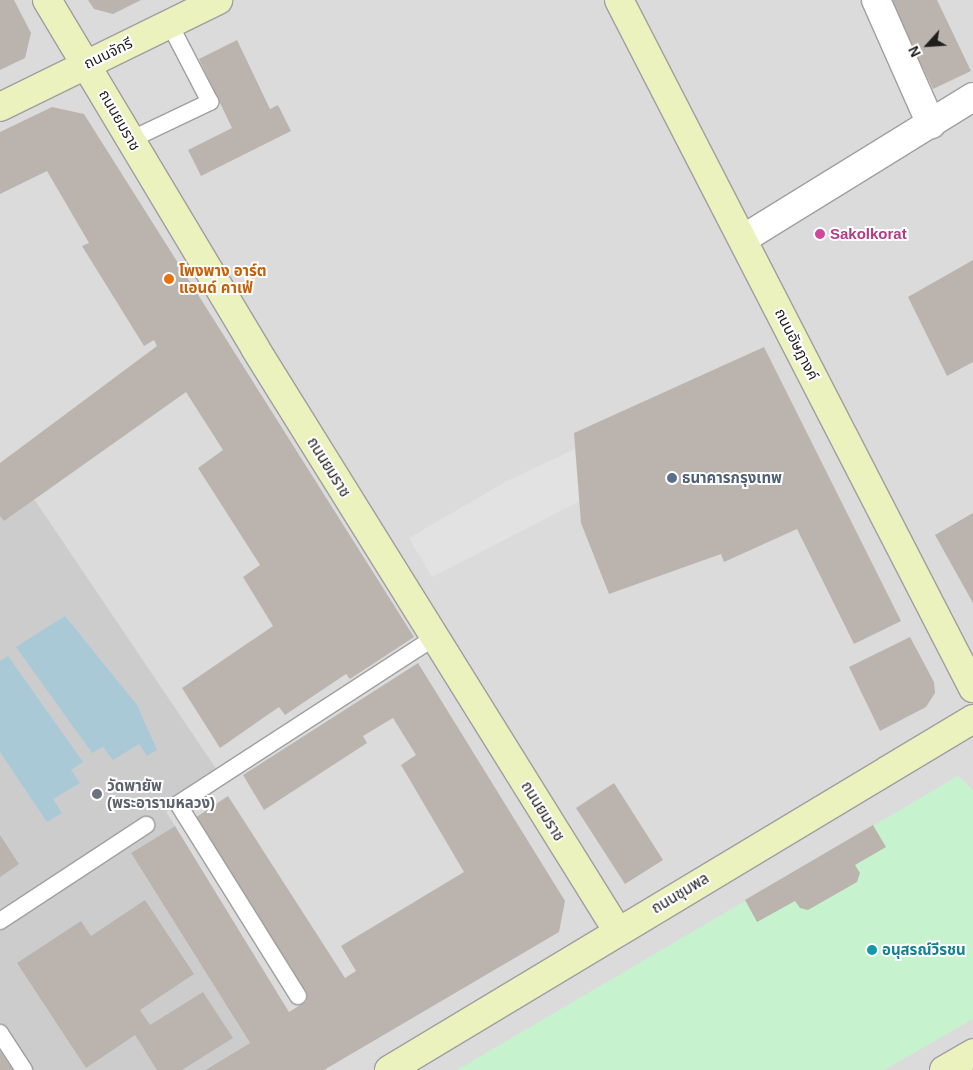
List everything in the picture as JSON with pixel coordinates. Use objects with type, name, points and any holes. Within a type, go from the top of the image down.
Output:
[{"type":"main road","name":"ถนนยมราช","points":[[47,0],[87,63],[130,140],[617,930]]},
{"type":"main road","name":"ถนนจักรี","points":[[0,108],[87,63],[218,0]]},
{"type":"main road","name":"ถนนอัษฎางค์","points":[[619,0],[973,688]]},
{"type":"main road","name":"ถนนชุมพล","points":[[389,1070],[617,930],[970,726]]},
{"type":"main road","points":[[944,1070],[973,1053]]},
{"type":"street","points":[[876,0],[931,124]]},
{"type":"street","points":[[743,239],[973,97]]},
{"type":"lane","points":[[130,140],[210,102],[169,23]]},
{"type":"lane","points":[[298,996],[178,804],[435,637]]},
{"type":"lane","points":[[0,920],[146,824]]},
{"type":"lane","points":[[0,1034],[24,1070]]},
{"type":"shaded area","points":[[0,0],[973,0],[973,1070],[0,1070]]},
{"type":"shaded area","points":[[575,449],[580,501],[432,577],[409,538],[507,481]]},
{"type":"shaded area","name":"วัดพายัพ (พระอารามหลวง)","points":[[34,499],[221,776],[166,812],[175,826],[131,853],[250,1043],[204,1070],[0,1070],[0,516],[4,521]]},
{"type":"green space","points":[[958,776],[973,790],[973,1019],[884,1070],[457,1070]]},
{"type":"water","points":[[65,616],[137,705],[157,750],[147,756],[139,744],[113,760],[103,747],[92,753],[16,647]]},
{"type":"water","points":[[8,656],[83,762],[71,770],[80,783],[53,799],[62,813],[47,822],[0,752],[0,661]]},
{"type":"building","points":[[0,0],[14,0],[31,33],[25,58],[0,70]]},
{"type":"building","points":[[88,0],[141,0],[113,14],[94,9]]},
{"type":"building","points":[[890,0],[937,0],[971,71],[933,89]]},
{"type":"building","points":[[237,40],[270,109],[278,105],[291,131],[201,176],[188,150],[232,128],[199,59]]},
{"type":"building","points":[[52,107],[84,114],[414,637],[350,679],[346,674],[285,715],[279,707],[220,748],[182,688],[273,626],[243,577],[260,565],[198,468],[223,450],[186,392],[4,521],[0,516],[0,463],[157,346],[154,340],[144,346],[82,246],[89,243],[47,171],[0,194],[0,132]]},
{"type":"building","points":[[973,260],[973,362],[947,376],[908,297]]},
{"type":"building","name":"ธนาคารกรุงเทพ","points":[[764,347],[901,621],[854,644],[797,529],[724,562],[721,554],[609,594],[581,523],[574,433]]},
{"type":"building","points":[[973,513],[973,603],[935,535]]},
{"type":"building","points":[[910,637],[934,682],[935,693],[926,707],[880,731],[849,667]]},
{"type":"building","points":[[418,663],[565,901],[559,932],[324,1070],[205,1070],[250,1043],[131,853],[175,826],[289,1012],[307,1001],[192,820],[228,796],[345,978],[356,971],[341,946],[464,872],[401,765],[416,755],[393,718],[363,736],[367,743],[264,810],[243,775]]},
{"type":"building","points":[[614,783],[663,860],[625,884],[576,808]]},
{"type":"building","points":[[873,825],[886,847],[855,865],[860,873],[857,882],[808,910],[800,908],[795,901],[757,922],[745,900]]},
{"type":"building","points":[[0,835],[19,864],[0,877]]},
{"type":"building","points":[[145,900],[194,974],[140,1010],[150,1025],[203,992],[233,1038],[182,1070],[157,1070],[135,1035],[86,1068],[17,963],[81,921],[91,936]]},
{"type":"building","points":[[0,1051],[13,1070],[0,1070]]},
{"type":"place","name":"Sakolkorat","points":[[820,234]]},
{"type":"place","name":"โพงพาง อาร์ต แอนด์ คาเฟ่","points":[[169,279]]},
{"type":"place","name":"ธนาคารกรุงเทพ","points":[[672,478]]},
{"type":"place","name":"วัดพายัพ (พระอารามหลวง)","points":[[97,794]]},
{"type":"place","name":"อนุสรณ์วีรชน","points":[[872,950]]}]
